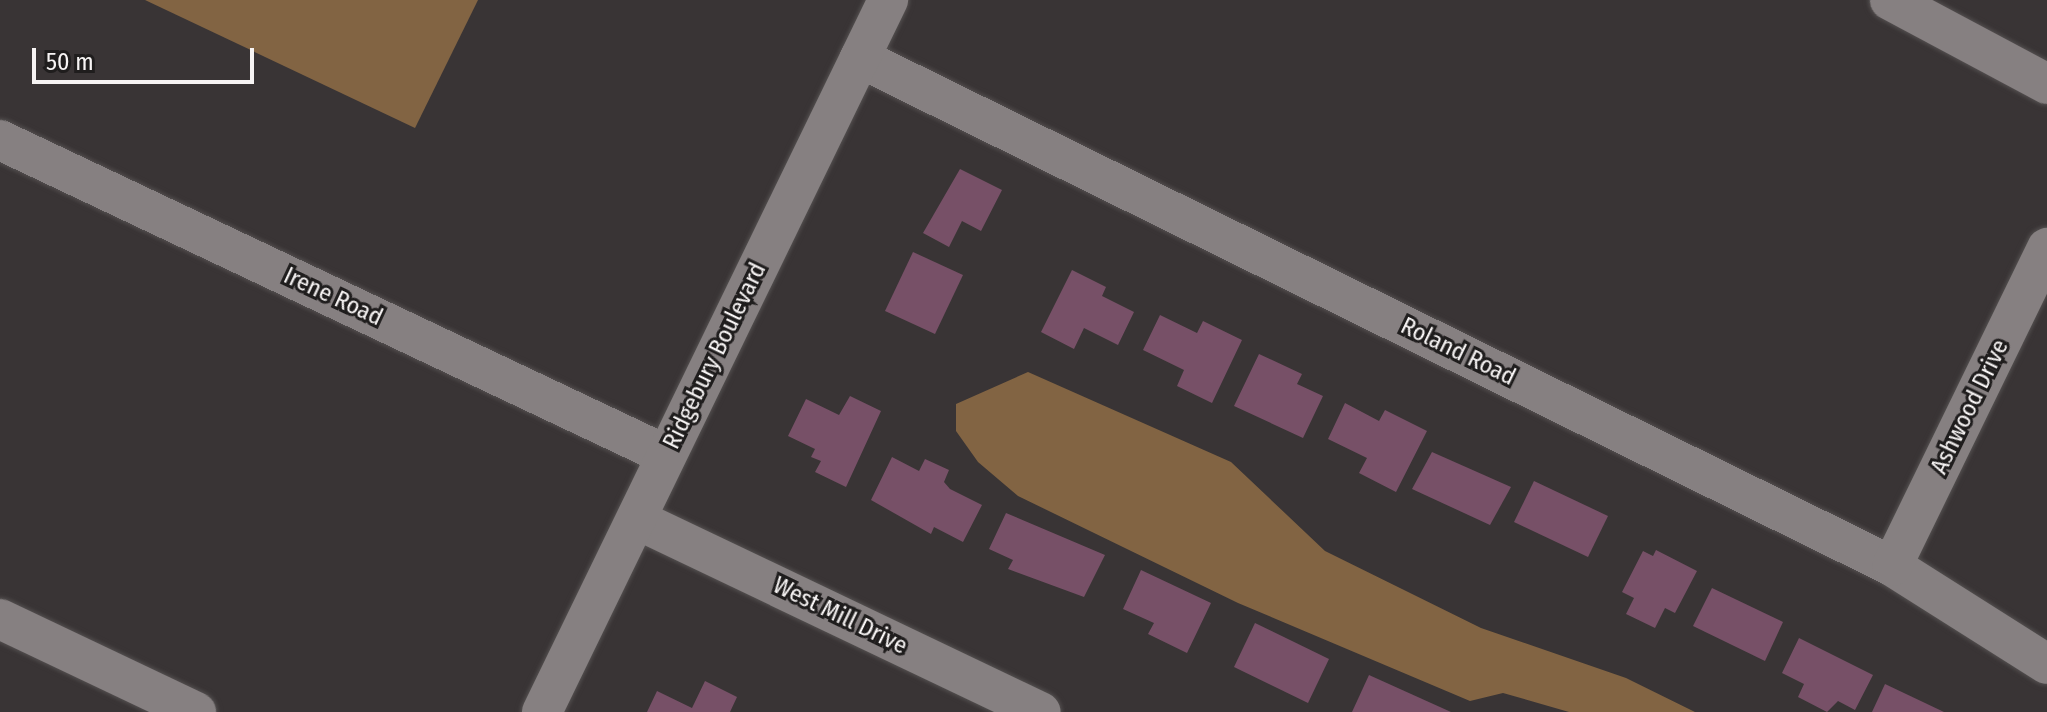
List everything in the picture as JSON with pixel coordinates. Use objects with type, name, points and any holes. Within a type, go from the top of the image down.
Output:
[{"type":"street","name":"Ridgebury Boulevard","points":[[542,712],[638,520],[666,455],[888,0]]},
{"type":"street","points":[[1890,0],[2047,84]]},
{"type":"street","name":"Roland Road","points":[[860,58],[1892,566],[2047,664]]},
{"type":"street","name":"Irene Road","points":[[0,140],[666,455]]},
{"type":"street","name":"Ashwood Drive","points":[[1892,566],[2047,248]]},
{"type":"street","name":"West Mill Drive","points":[[638,520],[1041,712]]},
{"type":"street","points":[[0,619],[196,712]]},
{"type":"shaded area","points":[[145,0],[478,0],[415,128]]},
{"type":"shaded area","points":[[1028,372],[1231,462],[1325,551],[1481,628],[1626,678],[1695,712],[1569,712],[1503,693],[1470,701],[1238,603],[1018,496],[978,462],[956,431],[956,404]]},
{"type":"building","points":[[960,169],[1002,190],[981,231],[962,221],[949,247],[923,233]]},
{"type":"building","points":[[913,252],[963,275],[935,334],[885,311]]},
{"type":"building","points":[[1072,270],[1106,287],[1102,296],[1134,312],[1118,345],[1084,328],[1074,349],[1041,332]]},
{"type":"building","points":[[1160,315],[1197,333],[1203,321],[1242,340],[1212,403],[1177,386],[1184,370],[1143,350]]},
{"type":"building","points":[[1259,354],[1302,374],[1297,384],[1323,396],[1303,438],[1234,406]]},
{"type":"building","points":[[850,396],[881,411],[846,487],[815,472],[821,461],[811,457],[815,449],[788,436],[806,399],[839,415]]},
{"type":"building","points":[[1345,403],[1379,421],[1385,410],[1427,431],[1396,492],[1359,473],[1367,458],[1328,439]]},
{"type":"building","points":[[1432,452],[1511,487],[1490,525],[1412,489]]},
{"type":"building","points":[[892,457],[919,471],[925,459],[949,470],[944,482],[950,489],[982,505],[963,542],[934,527],[931,534],[871,500]]},
{"type":"building","points":[[1534,481],[1608,516],[1588,557],[1514,522]]},
{"type":"building","points":[[1006,513],[1105,555],[1084,597],[1008,569],[1013,560],[989,549]]},
{"type":"building","points":[[1656,550],[1697,571],[1675,613],[1665,608],[1655,628],[1626,614],[1634,598],[1622,592],[1643,551],[1653,556]]},
{"type":"building","points":[[1141,570],[1211,603],[1187,653],[1148,634],[1154,623],[1123,609]]},
{"type":"building","points":[[1712,588],[1783,622],[1765,661],[1693,626]]},
{"type":"building","points":[[1255,623],[1329,659],[1308,703],[1234,667]]},
{"type":"building","points":[[1799,638],[1873,675],[1855,710],[1838,701],[1827,712],[1798,697],[1804,684],[1782,673]]},
{"type":"building","points":[[1369,675],[1451,712],[1352,712]]},
{"type":"building","points":[[705,681],[737,697],[730,712],[647,712],[657,691],[692,708]]},
{"type":"building","points":[[1885,684],[1944,712],[1872,712]]}]
